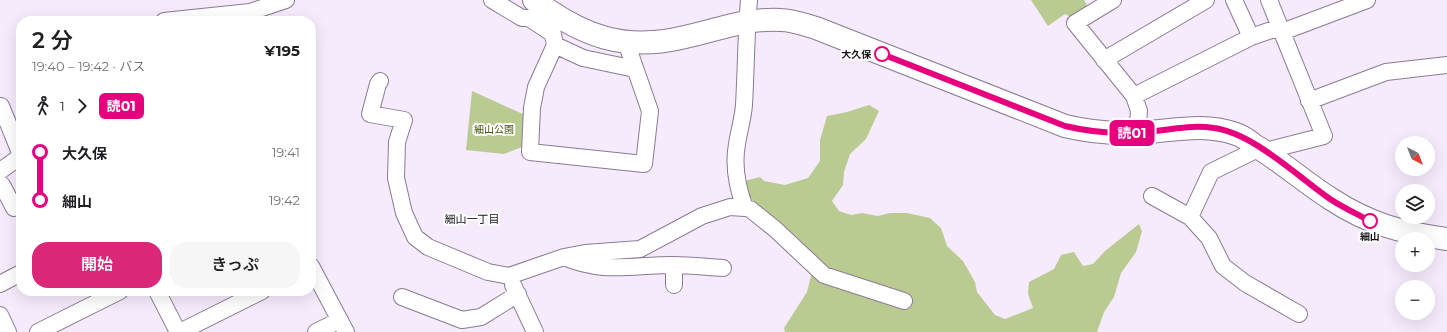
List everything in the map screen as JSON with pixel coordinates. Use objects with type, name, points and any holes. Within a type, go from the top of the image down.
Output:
[{"type":"main road","points":[[534,0],[556,16],[578,29],[601,37],[626,42],[655,42],[685,37],[717,27],[748,10],[816,28],[1065,126],[1096,133],[1137,133],[1186,127],[1214,128],[1237,134],[1262,149],[1331,200],[1370,221],[1409,234],[1447,239]]},
{"type":"street","points":[[212,16],[250,12],[286,0]]},
{"type":"street","points":[[492,0],[522,18],[529,18],[554,34],[555,45],[536,87],[532,112],[530,152],[644,164],[650,111],[626,42]]},
{"type":"street","points":[[1113,0],[1074,22],[1134,96],[1139,110],[1137,133]]},
{"type":"street","points":[[1104,60],[1206,0]]},
{"type":"street","points":[[1234,0],[1251,37]]},
{"type":"street","points":[[1190,217],[1211,172],[1262,149],[1324,136],[1269,0]]},
{"type":"street","points":[[1134,96],[1251,37],[1281,30],[1367,0]]},
{"type":"street","points":[[745,208],[738,190],[736,166],[737,144],[744,105],[748,10]]},
{"type":"street","points":[[555,45],[583,58],[635,69]]},
{"type":"street","points":[[1309,101],[1363,82],[1386,72],[1447,65]]},
{"type":"street","points":[[380,81],[370,114],[404,120],[397,142],[396,178],[404,213],[416,237],[428,247],[488,272],[508,276],[564,257],[585,253],[640,249],[702,216],[730,207],[745,208],[750,209],[774,229],[824,275],[904,301]]},
{"type":"street","points":[[1,106],[16,144]]},
{"type":"street","points":[[16,162],[1,178],[14,208],[16,207]]},
{"type":"street","points":[[1152,196],[1190,217],[1209,238],[1223,266],[1245,283],[1299,314]]},
{"type":"street","points":[[564,257],[581,265],[602,268],[674,265],[723,268]]},
{"type":"street","points":[[674,265],[674,284]]},
{"type":"street","points":[[316,275],[343,326],[316,332]]},
{"type":"street","points":[[0,284],[16,276]]},
{"type":"street","points":[[508,276],[518,294],[534,332]]},
{"type":"street","points":[[402,296],[462,320],[481,317],[518,294]]},
{"type":"street","points":[[38,332],[110,296]]},
{"type":"street","points":[[160,296],[179,332],[252,296]]},
{"type":"street","points":[[0,315],[8,332]]},
{"type":"green space","points":[[1031,0],[1084,0],[1088,7],[1070,17],[1065,14],[1048,26]]},
{"type":"green space","name":"細山公園","points":[[472,91],[525,115],[522,147],[504,154],[466,150]]},
{"type":"green space","points":[[869,105],[879,111],[866,139],[850,154],[844,172],[843,185],[832,201],[839,211],[851,215],[862,213],[878,216],[890,213],[907,213],[930,218],[941,228],[947,246],[963,261],[975,282],[977,292],[995,315],[1005,319],[1033,308],[1028,294],[1029,282],[1054,269],[1061,255],[1074,252],[1083,266],[1093,264],[1105,251],[1139,224],[1142,231],[1136,252],[1121,273],[1114,297],[1104,312],[1097,332],[785,332],[784,328],[807,292],[812,272],[790,238],[748,195],[744,181],[760,177],[764,181],[785,185],[808,178],[820,161],[820,140],[827,116]]},
{"type":"bus line","name":"読01","points":[[882,54],[1065,126],[1081,130],[1096,133],[1137,133],[1186,127],[1214,128],[1237,134],[1265,151],[1331,200],[1370,221]]},
{"type":"place","name":"大久保","points":[[882,54]]},
{"type":"place","name":"細山","points":[[1370,221]]},
{"type":"district","name":"細山一丁目","points":[[472,219]]}]
